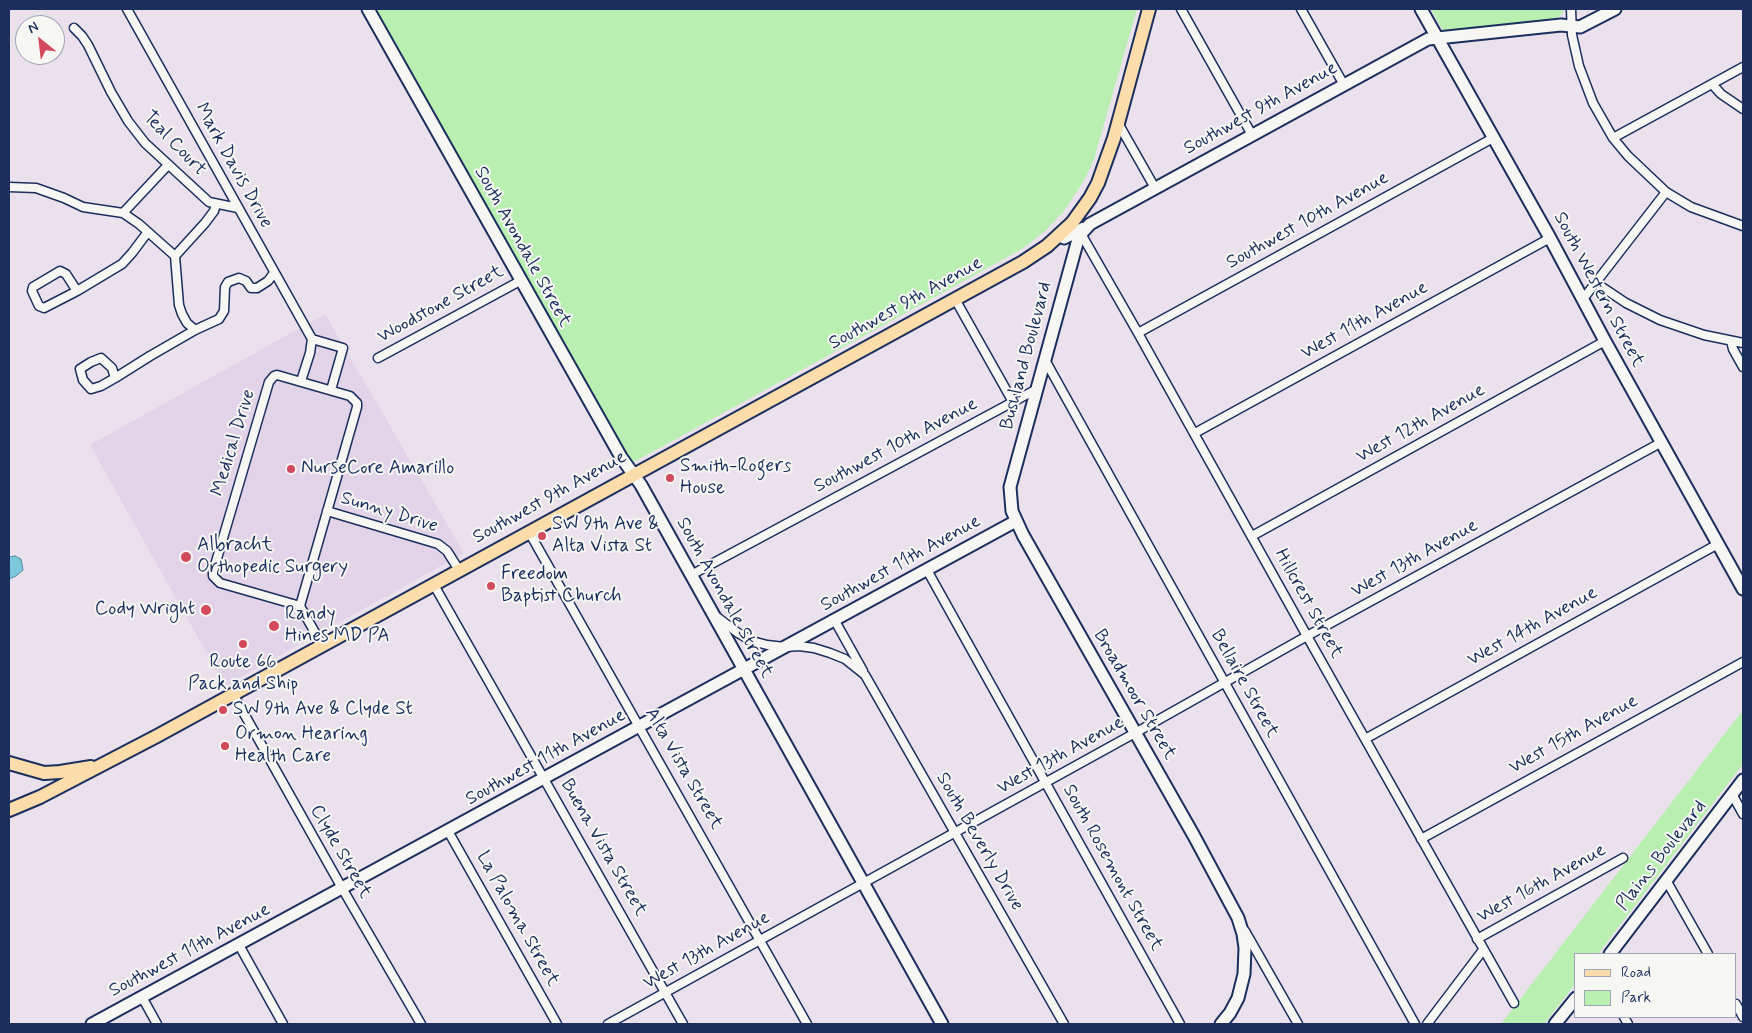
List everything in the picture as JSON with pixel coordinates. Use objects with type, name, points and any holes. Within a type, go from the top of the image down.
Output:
[{"type":"main road","name":"Bushland Boulevard","points":[[1077,229],[1105,164],[1149,9]]},
{"type":"main road","name":"Southwest 9th Avenue","points":[[9,810],[40,797],[100,766],[322,646],[1023,262],[1077,229]]},
{"type":"main road","points":[[9,763],[44,773],[100,766]]},
{"type":"main road","name":"Southwest 9th Avenue","points":[[9,819],[40,797]]},
{"type":"street","name":"Mark Davis Drive","points":[[127,9],[312,339]]},
{"type":"street","name":"South Avondale Street","points":[[368,9],[620,457],[639,482],[942,1024]]},
{"type":"street","points":[[1182,9],[1252,135]]},
{"type":"street","points":[[1301,9],[1344,85]]},
{"type":"street","name":"South Western Street","points":[[1421,9],[1550,238],[1743,589]]},
{"type":"street","points":[[1571,9],[1575,51],[1586,89],[1599,116],[1613,138],[1634,162],[1666,192],[1690,207],[1743,226]]},
{"type":"street","name":"Southwest 9th Avenue","points":[[1077,229],[1104,217],[1428,39],[1561,25],[1585,26],[1615,9]]},
{"type":"street","name":"Teal Court","points":[[74,28],[88,45],[111,92],[128,121],[145,143],[209,202],[238,208]]},
{"type":"street","points":[[1613,138],[1743,67]]},
{"type":"street","points":[[1712,84],[1721,94],[1743,109]]},
{"type":"street","points":[[1118,123],[1155,188]]},
{"type":"street","name":"Southwest 10th Avenue","points":[[1138,332],[1493,138]]},
{"type":"street","points":[[122,214],[168,165]]},
{"type":"street","points":[[9,187],[36,188],[83,207],[122,214],[139,224],[175,256],[179,305],[182,314],[195,330]]},
{"type":"street","points":[[1583,299],[1666,192]]},
{"type":"street","points":[[1090,198],[1089,211],[1091,215],[1097,218],[1104,217]]},
{"type":"street","points":[[175,256],[205,223],[214,211],[216,204]]},
{"type":"street","name":"Hillcrest Street","points":[[1077,229],[1138,332],[1514,1003]]},
{"type":"street","name":"Bushland Boulevard","points":[[1010,487],[1073,257],[1077,229]]},
{"type":"street","points":[[77,291],[66,274],[60,271],[33,287],[32,291],[39,306],[44,308],[77,291],[122,264],[147,233]]},
{"type":"street","name":"West 11th Avenue","points":[[1195,433],[1550,238]]},
{"type":"street","points":[[1059,239],[1071,243],[1073,257]]},
{"type":"street","points":[[115,378],[112,368],[101,358],[80,369],[83,380],[90,389],[101,386],[115,378],[195,330],[219,319],[224,311],[225,287],[228,282],[239,278],[246,281],[251,288],[257,288],[268,281],[274,273]]},
{"type":"street","name":"Woodstone Street","points":[[378,358],[520,281]]},
{"type":"street","points":[[1596,283],[1660,320],[1704,335],[1743,343]]},
{"type":"street","points":[[955,299],[1013,402]]},
{"type":"street","points":[[301,381],[310,353],[312,339],[343,348],[331,390]]},
{"type":"street","name":"West 12th Avenue","points":[[1252,536],[1605,341]]},
{"type":"street","points":[[1731,341],[1743,367]]},
{"type":"street","name":"Bellaire Street","points":[[1045,360],[1415,1024]]},
{"type":"street","name":"Medical Drive","points":[[277,375],[301,381],[353,398],[357,403],[357,408],[300,606],[220,583],[215,579],[213,572],[269,382],[277,375]]},
{"type":"street","name":"Southwest 10th Avenue","points":[[691,575],[1037,388]]},
{"type":"street","name":"West 13th Avenue","points":[[608,1024],[1046,783],[1307,636],[1662,442]]},
{"type":"street","name":"Broadmoor Street","points":[[1010,487],[1012,511],[1016,521],[1298,1024]]},
{"type":"street","name":"Sunny Drive","points":[[327,511],[438,544],[447,551],[459,570]]},
{"type":"street","name":"Southwest 11th Avenue","points":[[92,1024],[1016,521]]},
{"type":"street","name":"Alta Vista Street","points":[[529,532],[808,1024]]},
{"type":"street","name":"West 14th Avenue","points":[[1365,738],[1718,544]]},
{"type":"street","name":"South Rosemont Street","points":[[927,570],[1180,1024]]},
{"type":"street","name":"Buena Vista Street","points":[[434,584],[683,1024]]},
{"type":"street","points":[[300,606],[322,646]]},
{"type":"street","name":"South Beverly Drive","points":[[713,613],[738,634],[752,641],[767,645],[814,648],[845,659],[866,675]]},
{"type":"street","name":"South Beverly Drive","points":[[835,621],[1064,1024]]},
{"type":"street","name":"West 15th Avenue","points":[[1421,839],[1743,662]]},
{"type":"street","name":"Clyde Street","points":[[233,694],[421,1024]]},
{"type":"street","name":"Plains Boulevard","points":[[1611,953],[1743,780]]},
{"type":"street","points":[[1732,794],[1743,814]]},
{"type":"street","name":"La Paloma Street","points":[[448,831],[557,1024]]},
{"type":"street","name":"West 16th Avenue","points":[[1477,939],[1623,858]]},
{"type":"street","points":[[1666,880],[1707,953]]},
{"type":"street","name":"Broadmoor Street","points":[[1221,1024],[1230,1013],[1242,985],[1245,964],[1243,934],[1238,918]]},
{"type":"street","points":[[238,944],[283,1024]]},
{"type":"street","name":"West 16th Avenue","points":[[1427,1024],[1483,950]]},
{"type":"street","points":[[142,997],[157,1024]]},
{"type":"street","points":[[1555,1024],[1574,1000]]},
{"type":"street","points":[[1737,1006],[1743,1017]]},
{"type":"shaded area","points":[[325,314],[464,553],[225,686],[90,445]]},
{"type":"green space","points":[[373,9],[1137,9],[1094,159],[1086,177],[1065,210],[1045,231],[1022,249],[634,462],[629,461]]},
{"type":"green space","points":[[1431,9],[1563,9],[1563,13],[1557,18],[1447,32],[1443,31]]},
{"type":"green space","points":[[1743,710],[1743,764],[1599,953],[1574,953],[1574,986],[1544,1024],[1501,1024]]},
{"type":"water","points":[[15,556],[21,559],[23,570],[9,579],[9,557]]},
{"type":"place","name":"NurseCore Amarillo","points":[[291,469]]},
{"type":"place","name":"Smith-Rogers House","points":[[670,478]]},
{"type":"place","name":"SW 9th Ave & Alta Vista St","points":[[542,536]]},
{"type":"place","name":"Albracht Orthopedic Surgery","points":[[186,557]]},
{"type":"place","name":"Freedom Baptist Church","points":[[491,586]]},
{"type":"place","name":"Cody Wright","points":[[206,610]]},
{"type":"place","name":"Randy Hines MD PA","points":[[274,626]]},
{"type":"place","name":"Route 66 Pack and Ship","points":[[243,644]]},
{"type":"place","name":"SW 9th Ave & Clyde St","points":[[223,710]]},
{"type":"place","name":"Ormon Hearing Health Care","points":[[225,746]]}]
